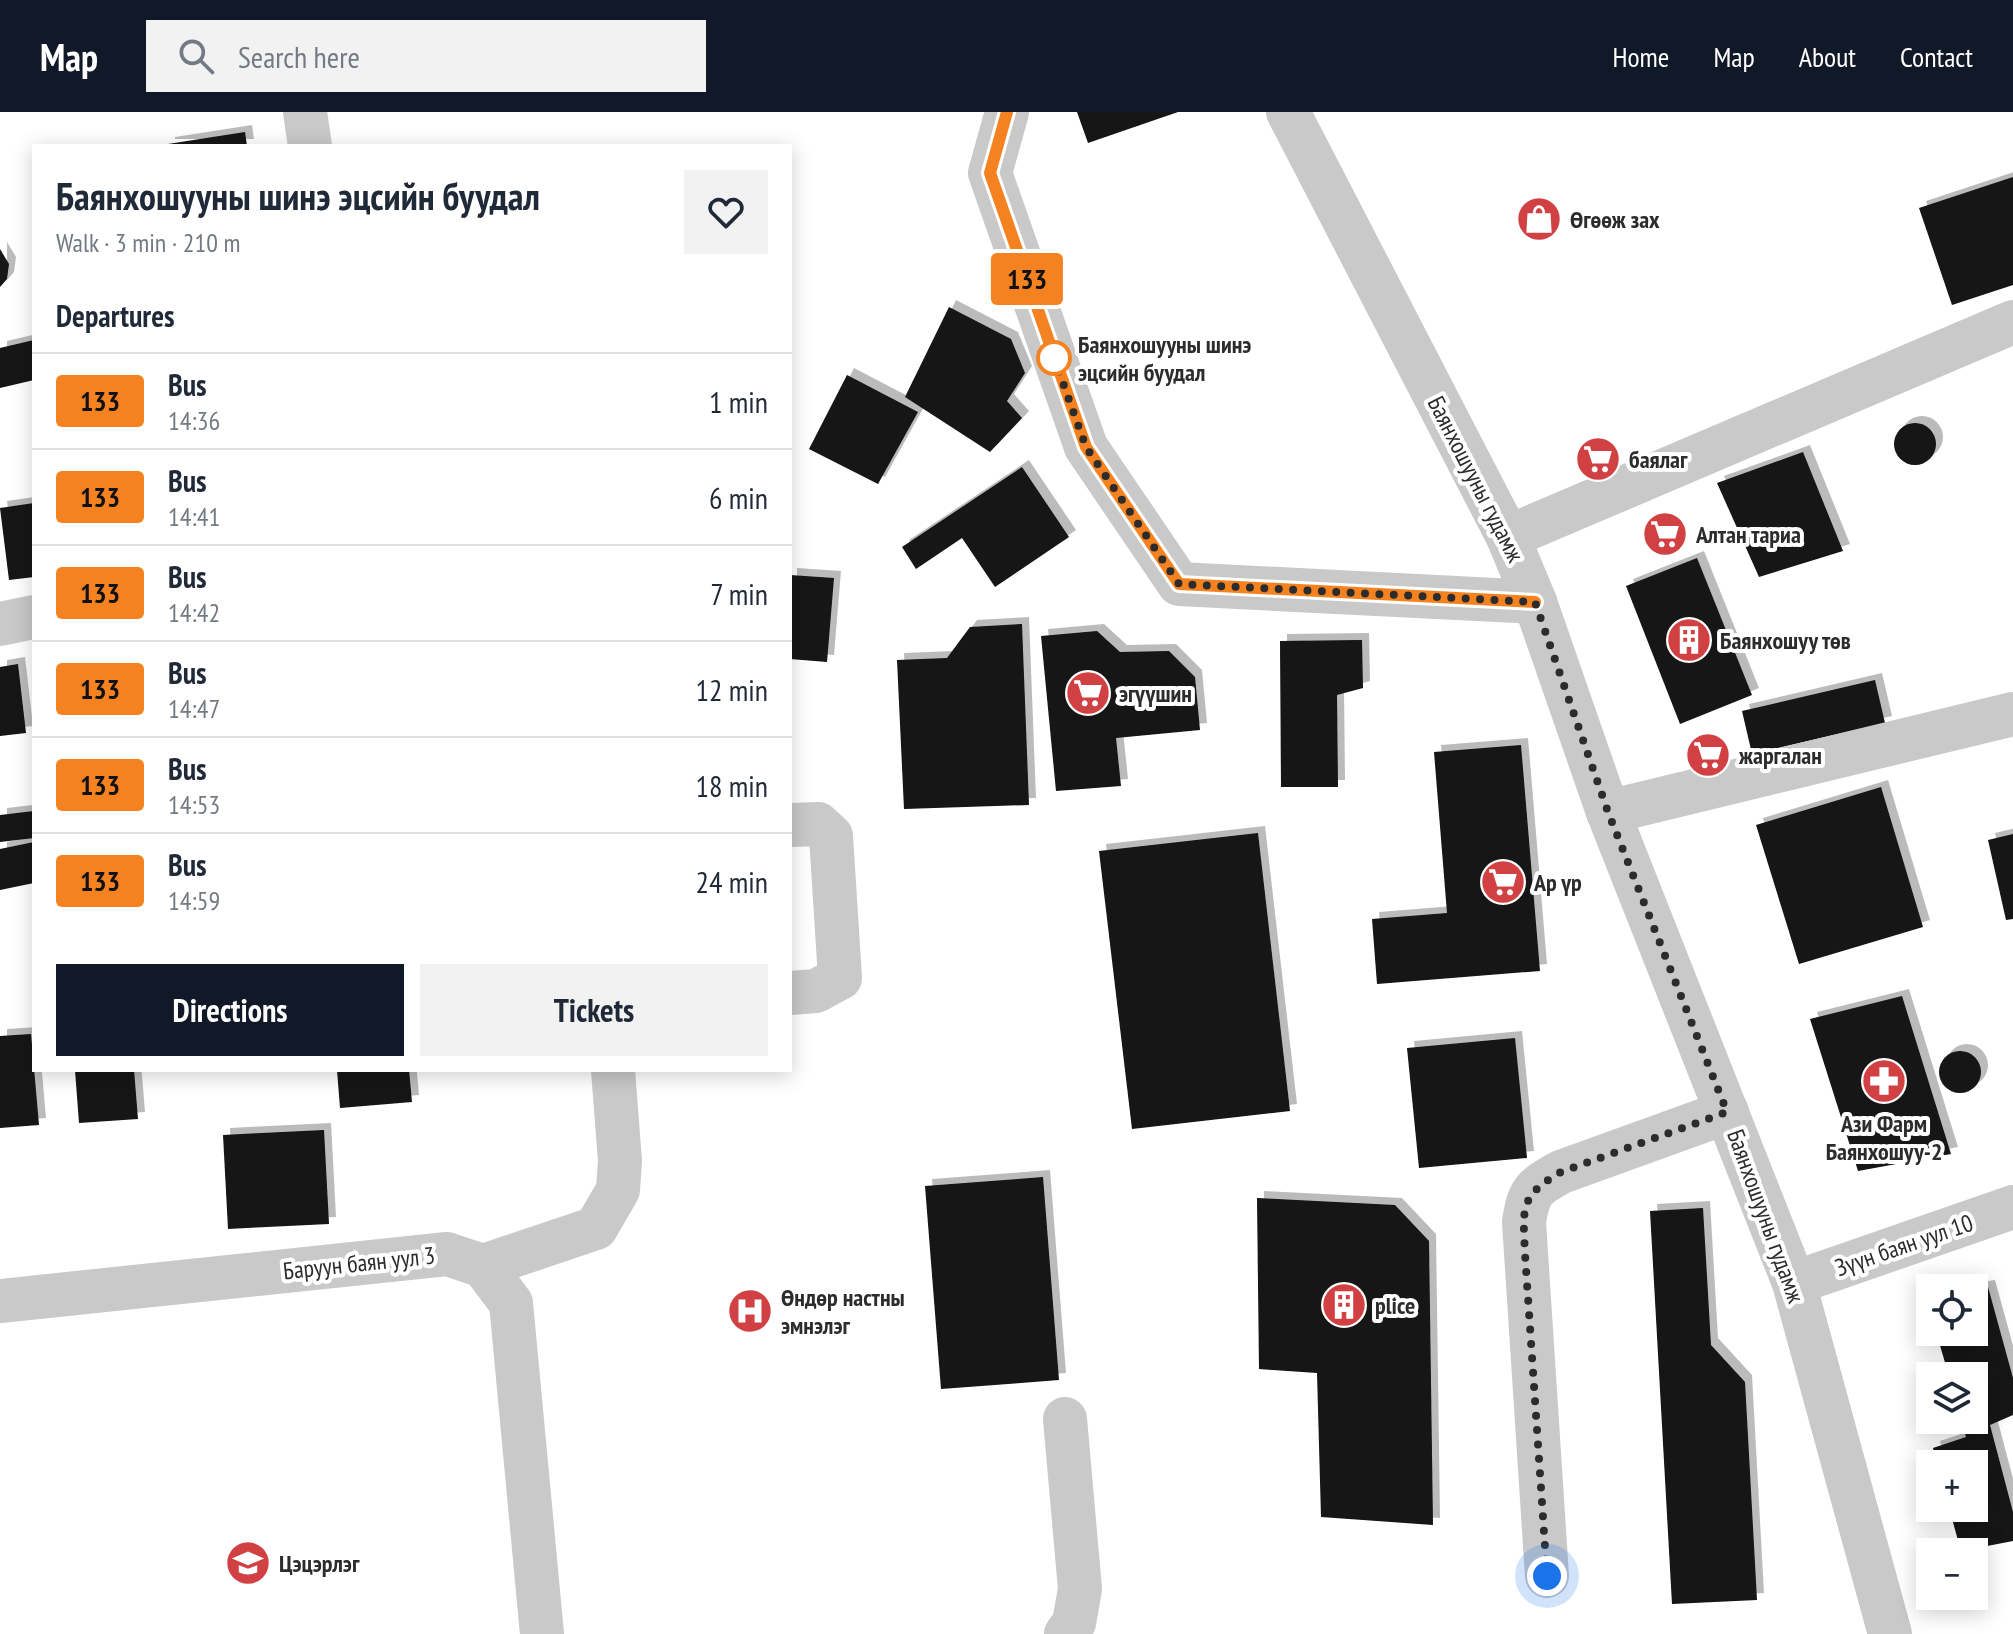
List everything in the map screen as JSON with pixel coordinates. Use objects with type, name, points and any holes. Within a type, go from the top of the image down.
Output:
[{"type":"street","points":[[305,112],[310,144]]},
{"type":"street","points":[[1007,112],[990,173],[1086,447],[1179,584],[1535,602]]},
{"type":"street","name":"Баянхошууны гудамж","points":[[1288,112],[1508,537],[1535,602],[1608,812],[1794,1283],[1883,1633]]},
{"type":"street","points":[[1508,537],[2013,322]]},
{"type":"street","points":[[0,624],[32,617]]},
{"type":"street","points":[[1608,812],[2013,714]]},
{"type":"street","points":[[792,825],[818,824],[831,836],[840,978],[816,991],[792,993]]},
{"type":"street","points":[[542,1634],[511,1303],[483,1266],[596,1228],[618,1190],[620,1161],[613,1072]]},
{"type":"street","points":[[1547,1576],[1525,1254],[1527,1197],[1561,1172],[1727,1112]]},
{"type":"street","name":"Зүүн баян уул 10","points":[[1794,1283],[2013,1207]]},
{"type":"street","name":"Баруун баян уул 3","points":[[0,1301],[447,1254],[483,1266]]},
{"type":"street","points":[[1065,1419],[1080,1589],[1074,1623],[1066,1634]]},
{"type":"building","points":[[1077,112],[1178,112],[1088,143]]},
{"type":"building","points":[[245,132],[247,144],[168,144]]},
{"type":"building","points":[[2013,177],[2013,285],[1952,305],[1919,208]]},
{"type":"building","points":[[0,249],[9,264],[7,279],[0,287]]},
{"type":"building","points":[[949,307],[1011,339],[1025,373],[1007,401],[1022,418],[990,452],[905,397]]},
{"type":"building","points":[[32,340],[32,380],[0,388],[0,348]]},
{"type":"building","points":[[847,375],[918,412],[878,484],[809,449]]},
{"type":"building","points":[[1915,423],[1930,429],[1936,444],[1930,459],[1915,465],[1900,459],[1894,444],[1900,429]]},
{"type":"building","points":[[1803,452],[1843,551],[1759,577],[1717,483]]},
{"type":"building","points":[[1022,467],[1069,537],[995,587],[962,538],[916,569],[902,547]]},
{"type":"building","points":[[32,503],[32,577],[9,580],[0,508]]},
{"type":"building","name":"Баянхошуу төв","points":[[1697,558],[1752,695],[1680,724],[1626,586]]},
{"type":"building","points":[[792,575],[834,578],[827,662],[792,659]]},
{"type":"building","points":[[1022,624],[1029,805],[904,809],[897,660],[947,658],[970,627]]},
{"type":"building","points":[[1097,631],[1120,652],[1169,651],[1195,677],[1200,730],[1116,738],[1121,786],[1056,791],[1041,636]]},
{"type":"building","points":[[1362,640],[1363,688],[1337,695],[1338,787],[1281,787],[1280,641]]},
{"type":"building","points":[[18,664],[26,733],[0,736],[0,667]]},
{"type":"building","points":[[1875,680],[1885,723],[1752,754],[1742,711]]},
{"type":"building","points":[[1521,745],[1540,971],[1377,984],[1372,919],[1447,913],[1434,752]]},
{"type":"building","points":[[1881,787],[1923,927],[1799,964],[1756,825]]},
{"type":"building","points":[[32,811],[32,838],[0,842],[0,815]]},
{"type":"building","points":[[1258,833],[1290,1111],[1132,1129],[1099,851]]},
{"type":"building","points":[[2013,834],[2013,919],[2006,920],[1988,840]]},
{"type":"building","points":[[32,842],[32,883],[0,890],[0,849]]},
{"type":"building","points":[[1902,996],[1951,1154],[1858,1171],[1810,1019]]},
{"type":"building","points":[[31,1034],[39,1125],[0,1128],[0,1036]]},
{"type":"building","points":[[1515,1038],[1527,1158],[1419,1168],[1407,1048]]},
{"type":"building","points":[[1960,1051],[1975,1057],[1981,1072],[1975,1087],[1960,1093],[1945,1087],[1939,1072],[1945,1057]]},
{"type":"building","points":[[75,1072],[134,1072],[138,1119],[79,1123]]},
{"type":"building","points":[[337,1072],[409,1072],[412,1102],[340,1108]]},
{"type":"building","points":[[324,1130],[329,1224],[228,1229],[223,1135]]},
{"type":"building","points":[[1043,1177],[1059,1380],[941,1389],[925,1186]]},
{"type":"building","name":"plice","points":[[1257,1198],[1395,1205],[1429,1241],[1433,1525],[1321,1517],[1317,1373],[1259,1369]]},
{"type":"building","points":[[1703,1208],[1711,1345],[1745,1382],[1757,1600],[1672,1604],[1650,1211]]},
{"type":"building","points":[[1988,1287],[2013,1378],[2013,1415],[1990,1425],[2013,1512],[2013,1541],[1988,1546],[1988,1538],[1957,1538],[1953,1522],[1988,1522],[1988,1450],[1933,1448],[1966,1437],[1965,1434],[1988,1434],[1988,1362],[1945,1362],[1940,1346],[1988,1346]]},
{"type":"bus line","name":"133","points":[[1007,112],[990,173],[1086,447],[1179,584],[1535,602]]},
{"type":"place","name":"Өгөөж зах","points":[[1539,219]]},
{"type":"place","name":"Баянхошууны шинэ эцсийн буудал","points":[[1054,358]]},
{"type":"place","name":"баялаг","points":[[1598,459]]},
{"type":"place","name":"Алтан тариа","points":[[1665,534]]},
{"type":"place","name":"Баянхошуу төв","points":[[1689,640]]},
{"type":"place","name":"эгүүшин","points":[[1088,693]]},
{"type":"place","name":"жаргалан","points":[[1708,755]]},
{"type":"place","name":"Ар үр","points":[[1503,882]]},
{"type":"place","name":"Ази Фарм Баянхошуу-2","points":[[1884,1081]]},
{"type":"place","name":"plice","points":[[1344,1305]]},
{"type":"place","name":"Өндөр настны эмнэлэг","points":[[750,1311]]},
{"type":"place","name":"Цэцэрлэг","points":[[248,1563]]},
{"type":"route","points":[[1054,358],[1086,447],[1179,584],[1535,602],[1608,812],[1727,1112],[1561,1172],[1527,1197],[1525,1254],[1547,1576]]}]
